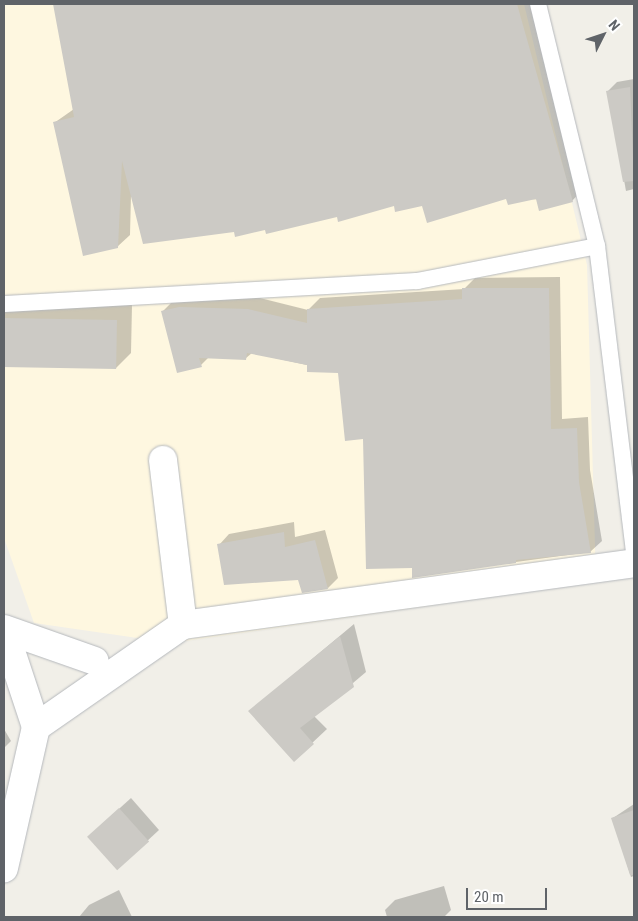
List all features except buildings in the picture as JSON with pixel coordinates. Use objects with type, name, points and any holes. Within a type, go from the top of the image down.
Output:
[{"type":"street","points":[[163,460],[183,625]]},
{"type":"street","points":[[36,727],[183,625],[634,563]]},
{"type":"street","points":[[4,629],[36,727],[4,868]]},
{"type":"street","points":[[4,629],[95,661]]},
{"type":"lane","points":[[538,4],[597,246],[634,554]]},
{"type":"lane","points":[[4,304],[417,281],[597,246]]},
{"type":"shaded area","points":[[4,4],[524,4],[587,265],[596,582],[172,643],[34,623],[4,538]]}]
